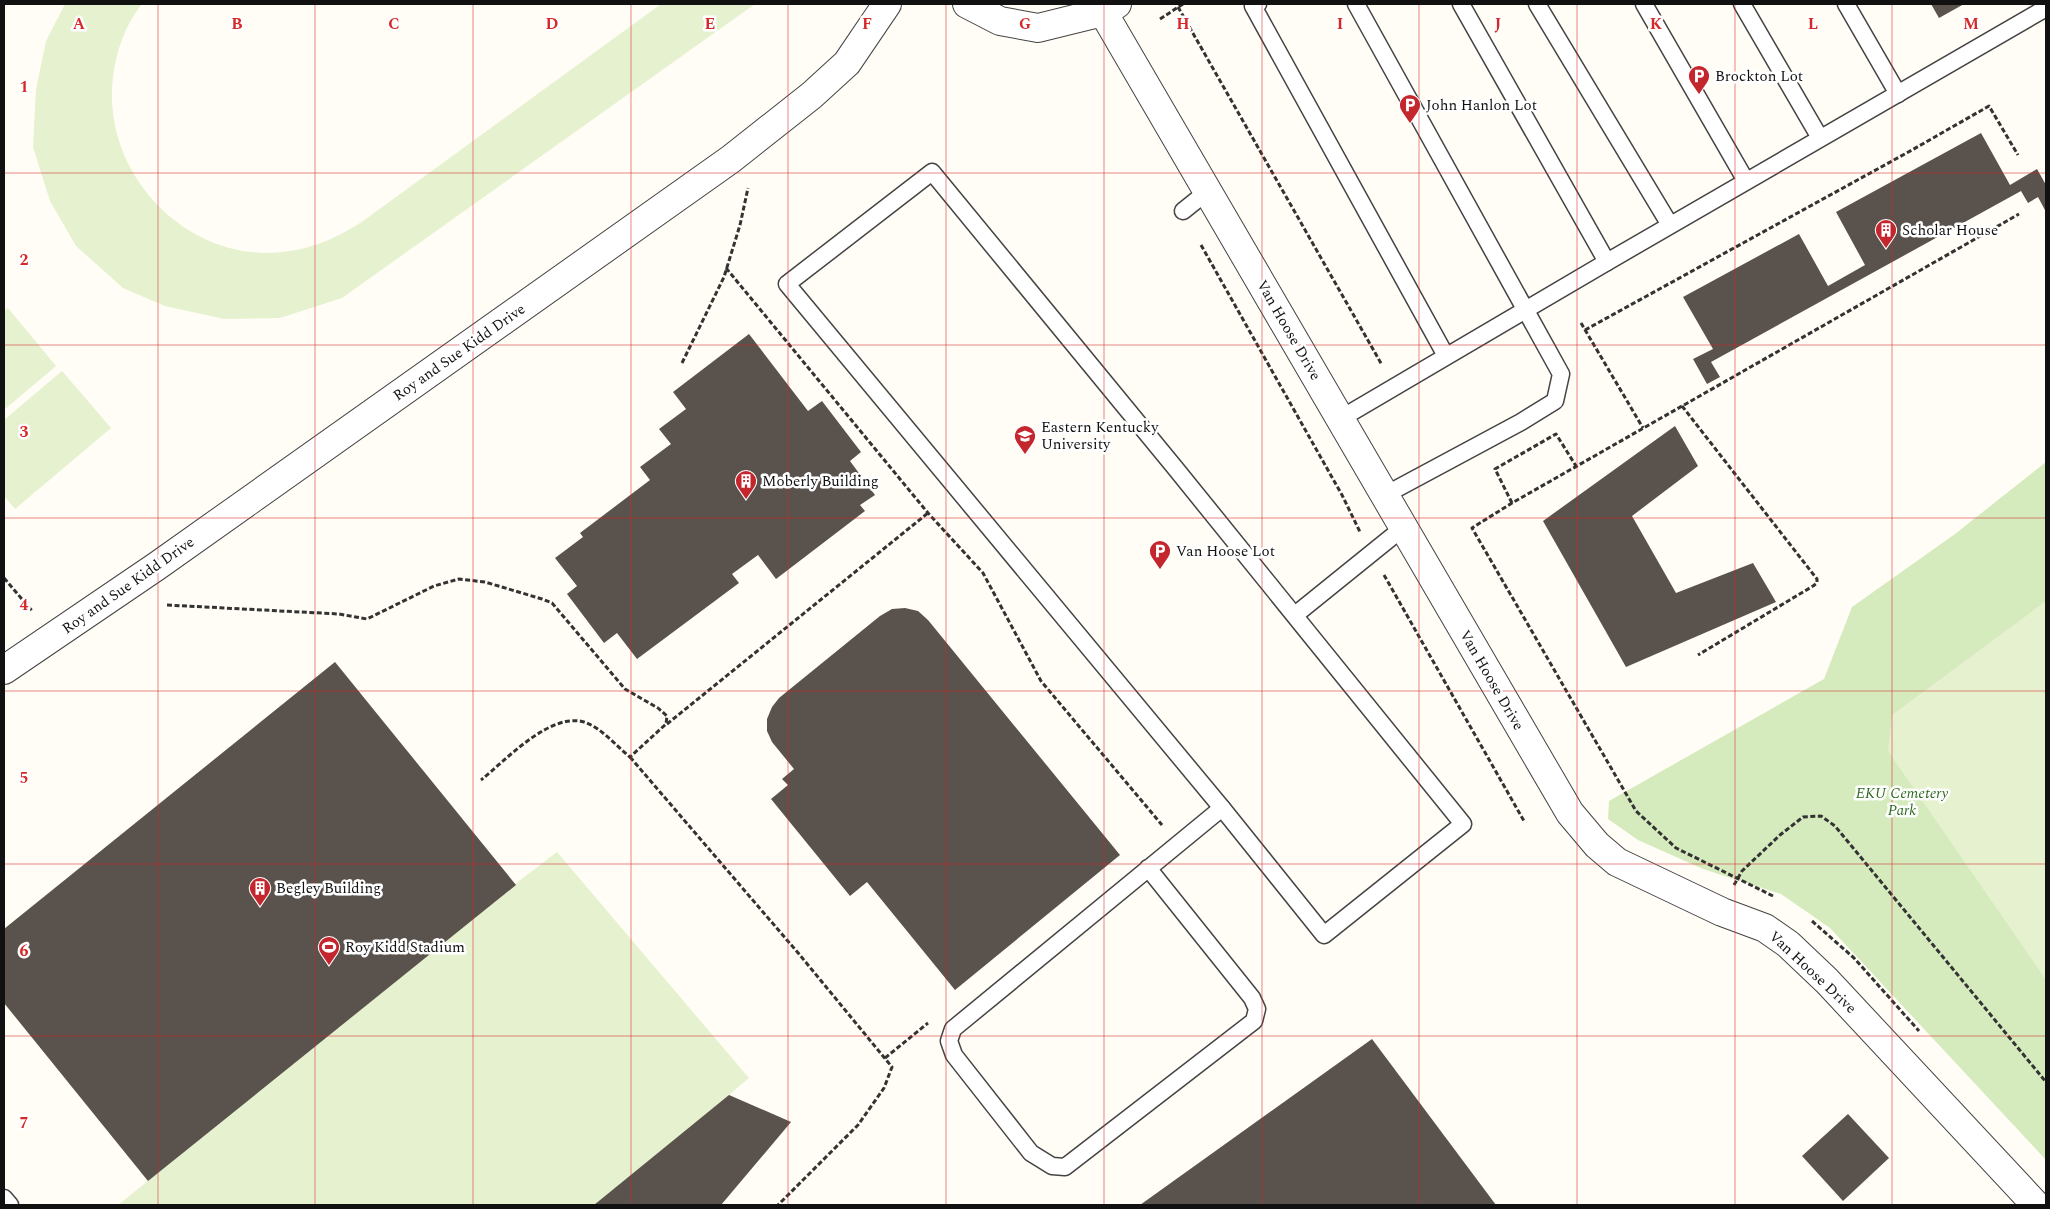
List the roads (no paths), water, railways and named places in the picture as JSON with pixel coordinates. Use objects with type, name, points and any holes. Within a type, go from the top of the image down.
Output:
[{"type":"street","name":"Roy and Sue Kidd Drive","points":[[4,670],[173,554],[731,159],[812,95],[847,63],[887,4]]},
{"type":"street","points":[[967,4],[1000,21],[1038,28],[1110,8]]},
{"type":"street","name":"Van Hoose Drive","points":[[1110,8],[1208,191],[1570,813],[1597,846],[1617,862],[1722,912],[1766,928],[1788,944],[1827,980],[2036,1205]]},
{"type":"lane","points":[[1258,4],[1253,6],[1446,356]]},
{"type":"lane","points":[[1356,4],[1561,374],[1555,400],[1521,422],[1385,495]]},
{"type":"lane","points":[[1462,4],[1607,262]]},
{"type":"lane","points":[[1537,4],[1670,225]]},
{"type":"lane","points":[[1644,4],[1746,181]]},
{"type":"lane","points":[[1742,4],[1820,138]]},
{"type":"lane","points":[[1846,4],[1898,94]]},
{"type":"lane","points":[[1340,418],[2046,8]]},
{"type":"lane","points":[[932,172],[1295,615],[1463,824],[1324,935],[1222,808],[787,284],[932,172]]},
{"type":"lane","points":[[1182,211],[1208,191]]},
{"type":"lane","points":[[1295,615],[1404,527]]},
{"type":"lane","points":[[1148,868],[1252,998],[1257,1009],[1254,1021],[1065,1167],[1052,1166],[1031,1152],[954,1054],[949,1041],[953,1029],[1148,868],[1222,808]]},
{"type":"lane","points":[[4,1198],[10,1205]]},
{"type":"place","name":"Brockton Lot","points":[[1699,95]]},
{"type":"place","name":"John Hanlon Lot","points":[[1410,124]]},
{"type":"place","name":"Scholar House","points":[[1886,249]]},
{"type":"place","name":"Eastern Kentucky University","points":[[1025,455]]},
{"type":"place","name":"Moberly Building","points":[[746,500]]},
{"type":"place","name":"Van Hoose Lot","points":[[1160,570]]},
{"type":"place","name":"Begley Building","points":[[260,907]]},
{"type":"place","name":"Roy Kidd Stadium","points":[[329,966]]},
{"type":"park label","name":"EKU Cemetery Park","points":[[1902,802]]}]
